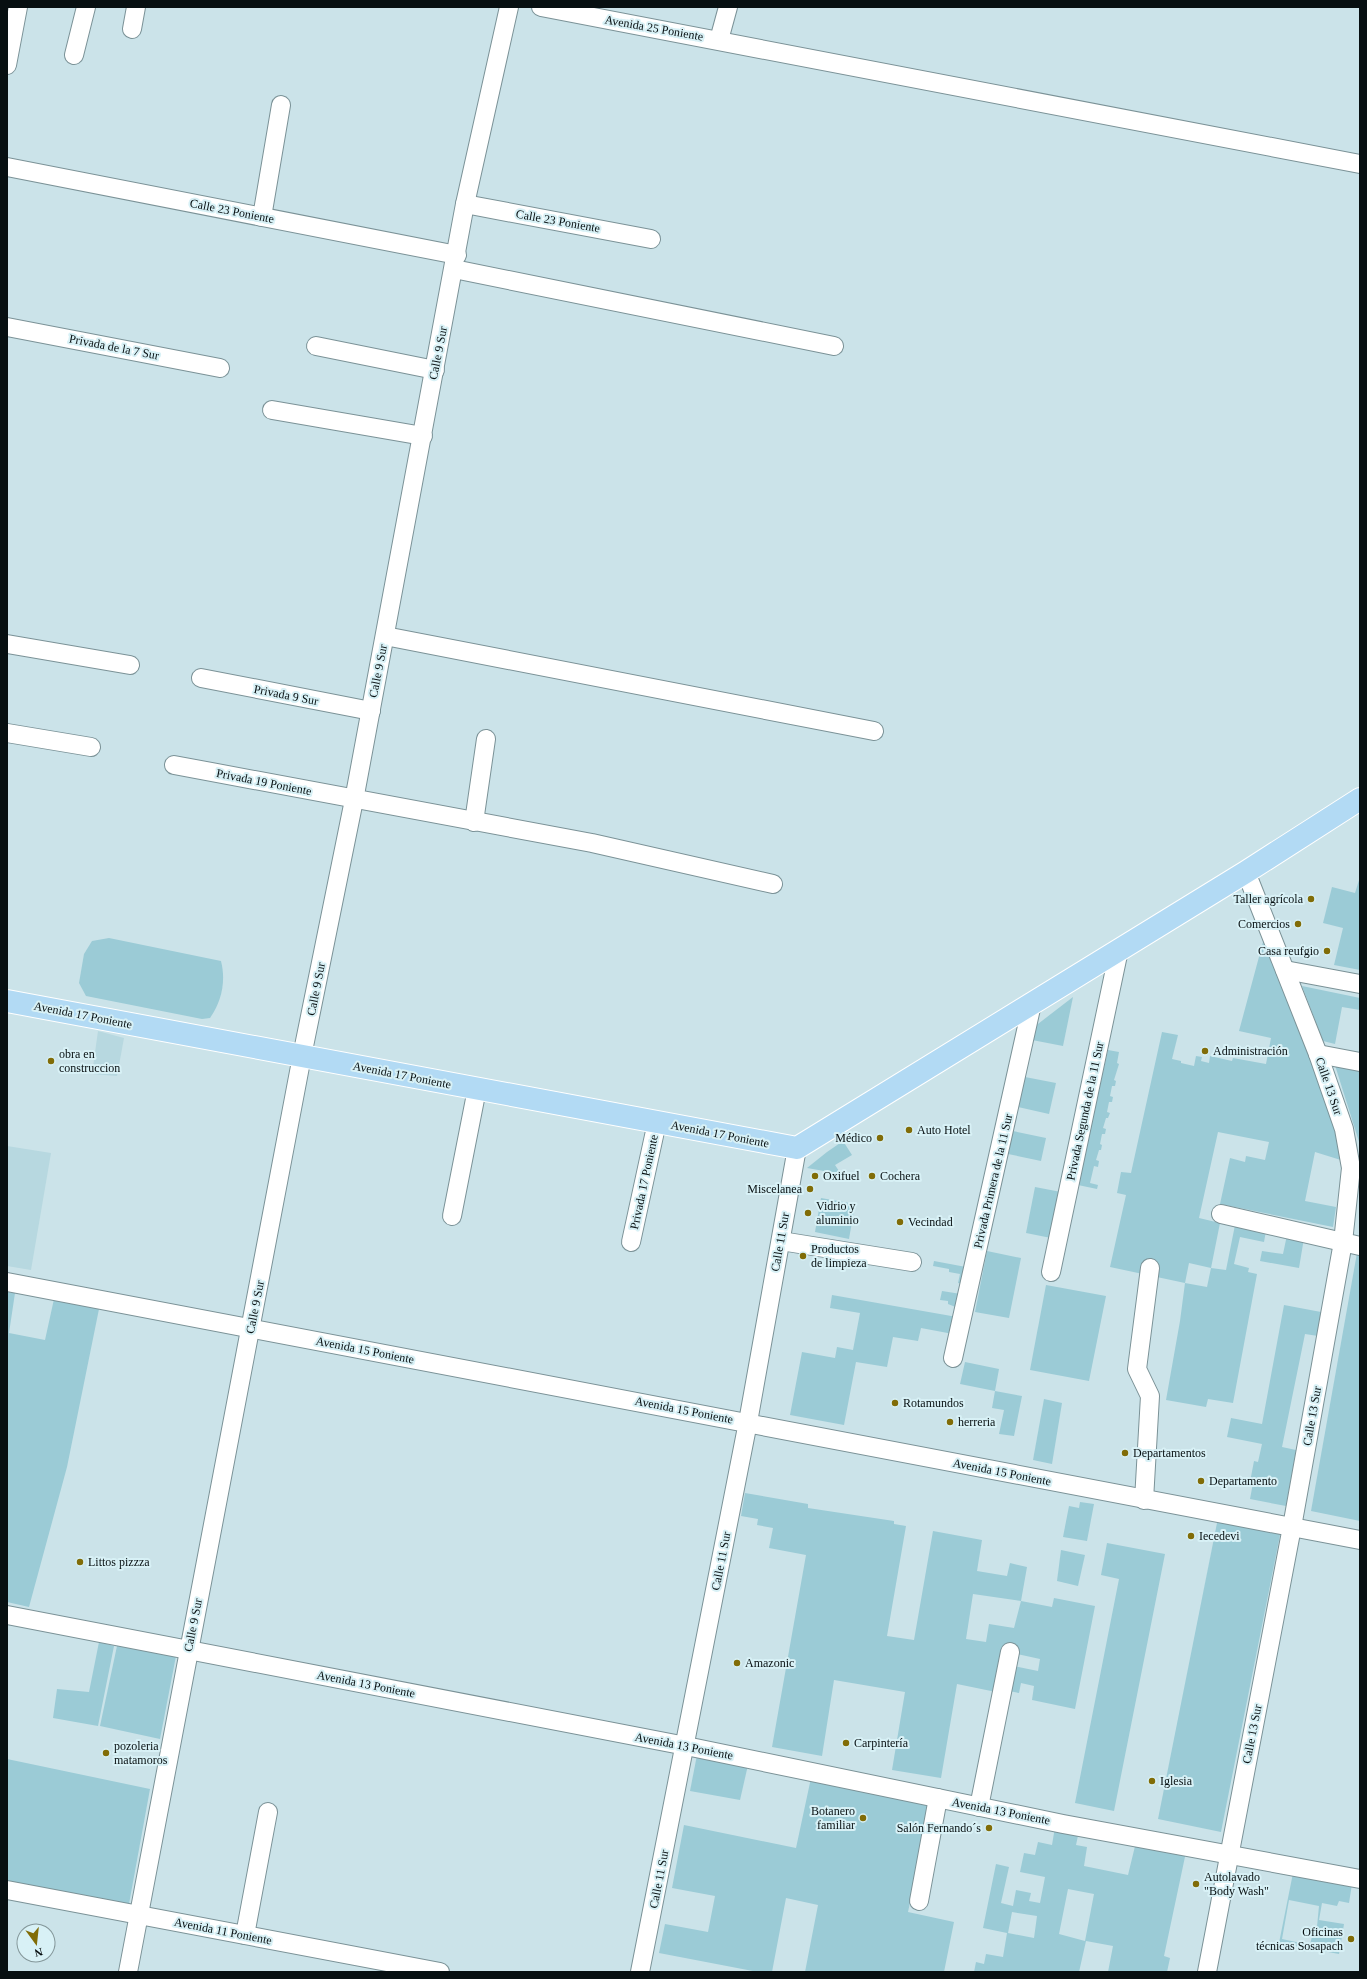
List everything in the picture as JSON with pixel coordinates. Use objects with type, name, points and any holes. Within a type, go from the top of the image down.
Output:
[{"type":"main road","points":[[797,1148],[1246,872],[1360,799]]},
{"type":"main road","name":"Avenida 17 Poniente","points":[[7,1001],[797,1148]]},
{"type":"street","points":[[7,65],[18,7]]},
{"type":"street","points":[[74,55],[86,7]]},
{"type":"street","points":[[132,29],[136,7]]},
{"type":"street","name":"Calle 9 Sur","points":[[128,1972],[302,1056],[371,711],[465,204],[509,7]]},
{"type":"street","name":"Avenida 25 Poniente","points":[[541,7],[1360,164]]},
{"type":"street","points":[[719,40],[728,7]]},
{"type":"street","points":[[262,217],[281,104]]},
{"type":"street","name":"Calle 23 Poniente","points":[[7,168],[262,217],[455,262],[834,346]]},
{"type":"street","name":"Calle 23 Poniente","points":[[465,204],[651,239]]},
{"type":"street","name":"Privada de la 7 Sur","points":[[7,327],[220,368]]},
{"type":"street","points":[[316,346],[435,370]]},
{"type":"street","points":[[272,410],[422,436]]},
{"type":"street","points":[[385,636],[874,731]]},
{"type":"street","points":[[7,644],[130,665]]},
{"type":"street","name":"Privada 9 Sur","points":[[201,678],[371,711]]},
{"type":"street","points":[[7,733],[91,748]]},
{"type":"street","points":[[474,822],[486,739]]},
{"type":"street","name":"Privada 19 Poniente","points":[[174,765],[354,800],[592,843],[772,884]]},
{"type":"street","name":"Calle 13 Sur","points":[[1207,1972],[1292,1528],[1351,1244],[1356,1168],[1344,1128],[1318,1054],[1246,872]]},
{"type":"street","name":"Privada Segunda de la 11 Sur","points":[[1051,1272],[1120,950]]},
{"type":"street","points":[[1285,970],[1360,984]]},
{"type":"street","name":"Privada Primera de la 11 Sur","points":[[953,1358],[1032,1004]]},
{"type":"street","points":[[1318,1054],[1360,1062]]},
{"type":"street","points":[[452,1216],[477,1089]]},
{"type":"street","name":"Privada 17 Poniente","points":[[631,1242],[657,1122]]},
{"type":"street","name":"Calle 11 Sur","points":[[640,1972],[686,1746],[748,1422],[797,1148]]},
{"type":"street","points":[[1221,1214],[1351,1244]]},
{"type":"street","points":[[781,1241],[912,1262]]},
{"type":"street","points":[[1144,1500],[1150,1396],[1137,1369],[1150,1268]]},
{"type":"street","name":"Avenida 15 Poniente","points":[[7,1282],[748,1422],[1144,1500],[1360,1540]]},
{"type":"street","name":"Avenida 13 Poniente","points":[[7,1615],[686,1746],[979,1807],[1360,1879]]},
{"type":"street","points":[[979,1807],[1010,1652]]},
{"type":"street","points":[[919,1901],[938,1798]]},
{"type":"street","points":[[245,1935],[268,1812]]},
{"type":"street","name":"Avenida 11 Poniente","points":[[7,1890],[440,1972]]},
{"type":"shaded area","points":[[1360,877],[1360,970],[1334,965],[1343,928],[1323,923],[1332,887],[1355,893]]},
{"type":"shaded area","points":[[109,938],[221,961],[223,976],[222,991],[210,1018],[202,1019],[86,996],[79,983],[84,954],[92,941]]},
{"type":"shaded area","points":[[1263,942],[1285,990],[1320,1081],[1344,1161],[1315,1152],[1305,1201],[1336,1207],[1333,1227],[1220,1204],[1230,1158],[1245,1162],[1246,1156],[1265,1160],[1269,1142],[1218,1132],[1199,1218],[1220,1223],[1211,1268],[1189,1263],[1185,1283],[1110,1267],[1126,1195],[1117,1193],[1121,1172],[1131,1173],[1162,1032],[1178,1035],[1172,1059],[1181,1061],[1181,1063],[1194,1066],[1196,1056],[1202,1057],[1201,1061],[1209,1063],[1210,1056],[1232,1061],[1233,1058],[1266,1064],[1271,1038],[1239,1031]]},
{"type":"shaded area","points":[[1302,986],[1360,998],[1360,1010],[1342,1007],[1335,1044],[1323,1041]]},
{"type":"shaded area","points":[[1073,997],[1063,1046],[1032,1040],[1034,1027]]},
{"type":"shaded area","points":[[98,1031],[124,1038],[117,1076],[92,1074]]},
{"type":"shaded area","points":[[1108,1050],[1119,1052],[1117,1063],[1119,1064],[1114,1080],[1116,1081],[1115,1086],[1112,1086],[1110,1096],[1113,1097],[1112,1102],[1109,1102],[1107,1112],[1110,1113],[1108,1118],[1106,1118],[1103,1128],[1106,1129],[1105,1134],[1102,1134],[1100,1144],[1102,1145],[1101,1150],[1099,1150],[1096,1160],[1099,1161],[1098,1167],[1094,1166],[1090,1183],[1098,1185],[1097,1189],[1078,1185]]},
{"type":"shaded area","points":[[1334,1062],[1360,1066],[1360,1145]]},
{"type":"shaded area","points":[[1025,1077],[1056,1083],[1049,1114],[1018,1107]]},
{"type":"shaded area","points":[[1013,1131],[1046,1138],[1041,1161],[1008,1154]]},
{"type":"shaded area","points":[[843,1141],[852,1155],[835,1165],[841,1174],[807,1168],[827,1152]]},
{"type":"shaded area","points":[[7,1146],[51,1153],[31,1270],[7,1266]]},
{"type":"shaded area","points":[[1035,1187],[1061,1192],[1051,1238],[1026,1233]]},
{"type":"shaded area","points":[[821,1198],[855,1204],[849,1239],[815,1232]]},
{"type":"shaded area","points":[[1235,1225],[1266,1231],[1264,1242],[1240,1237],[1234,1264],[1249,1268],[1248,1272],[1257,1274],[1233,1403],[1208,1399],[1206,1407],[1166,1400],[1185,1283],[1207,1287],[1211,1268],[1226,1270]]},
{"type":"shaded area","points":[[1287,1235],[1304,1238],[1299,1268],[1260,1261],[1262,1251],[1283,1254]]},
{"type":"shaded area","points":[[987,1251],[1021,1258],[1009,1318],[975,1312]]},
{"type":"shaded area","points":[[1357,1253],[1360,1253],[1360,1521],[1311,1511]]},
{"type":"shaded area","points":[[934,1261],[966,1267],[963,1284],[958,1283],[960,1274],[949,1272],[949,1269],[933,1266]]},
{"type":"shaded area","points":[[1046,1285],[1106,1296],[1089,1381],[1030,1370]]},
{"type":"shaded area","points":[[942,1291],[961,1294],[958,1308],[948,1304],[948,1301],[940,1300]]},
{"type":"shaded area","points":[[7,1292],[15,1293],[9,1333],[45,1340],[54,1299],[99,1309],[67,1467],[29,1607],[7,1602]]},
{"type":"shaded area","points":[[832,1295],[957,1317],[953,1334],[921,1328],[918,1341],[893,1337],[887,1367],[856,1362],[844,1425],[790,1415],[802,1352],[835,1358],[837,1347],[853,1350],[860,1313],[830,1308]]},
{"type":"shaded area","points":[[1284,1305],[1321,1312],[1318,1336],[1305,1334],[1282,1447],[1296,1450],[1286,1506],[1250,1499],[1253,1483],[1250,1482],[1254,1461],[1258,1462],[1262,1444],[1227,1437],[1231,1418],[1262,1424]]},
{"type":"shaded area","points":[[965,1362],[999,1369],[995,1391],[960,1384]]},
{"type":"shaded area","points":[[995,1391],[1022,1396],[1014,1436],[999,1434],[1004,1410],[992,1408]]},
{"type":"shaded area","points":[[1044,1399],[1062,1403],[1052,1464],[1033,1460]]},
{"type":"shaded area","points":[[745,1493],[808,1504],[808,1508],[894,1521],[894,1524],[906,1526],[887,1636],[914,1640],[933,1531],[982,1540],[977,1571],[1007,1576],[1010,1563],[1027,1567],[1021,1601],[1052,1607],[1054,1598],[1095,1606],[1075,1709],[1032,1700],[1034,1686],[1021,1683],[1019,1693],[1009,1691],[1014,1666],[1038,1671],[1040,1659],[1004,1651],[996,1692],[957,1684],[941,1778],[892,1770],[905,1692],[834,1680],[822,1756],[772,1747],[806,1555],[769,1548],[773,1528],[757,1525],[758,1519],[741,1516]],"holes":[[[973,1594],[1021,1601],[1014,1628],[989,1624],[986,1642],[966,1639]]]},
{"type":"shaded area","points":[[1080,1502],[1094,1504],[1087,1541],[1063,1537],[1069,1506],[1079,1508]]},
{"type":"shaded area","points":[[1218,1518],[1281,1530],[1221,1832],[1158,1819]]},
{"type":"shaded area","points":[[1107,1543],[1165,1554],[1114,1811],[1075,1803],[1119,1579],[1101,1575]]},
{"type":"shaded area","points":[[1061,1550],[1085,1555],[1078,1586],[1057,1581]]},
{"type":"shaded area","points":[[99,1642],[114,1646],[98,1726],[53,1718],[57,1689],[89,1692]]},
{"type":"shaded area","points":[[117,1646],[176,1656],[160,1739],[100,1726]]},
{"type":"shaded area","points":[[697,1755],[748,1765],[740,1800],[690,1791]]},
{"type":"shaded area","points":[[7,1759],[150,1789],[129,1904],[7,1881]]},
{"type":"shaded area","points":[[811,1778],[931,1803],[908,1912],[954,1922],[944,1972],[805,1972],[818,1905],[786,1898],[772,1972],[758,1972],[659,1953],[665,1924],[708,1932],[715,1896],[672,1888],[684,1825],[796,1848]]},
{"type":"shaded area","points":[[1055,1827],[1079,1831],[1076,1845],[1087,1847],[1084,1866],[1128,1875],[1136,1842],[1186,1852],[1164,1956],[1170,1958],[1167,1972],[1108,1972],[1113,1946],[1086,1941],[1079,1972],[974,1972],[976,1962],[984,1964],[986,1954],[1003,1957],[1007,1933],[983,1928],[996,1864],[1009,1867],[1001,1903],[1013,1906],[1016,1890],[1031,1893],[1029,1901],[1040,1903],[1045,1877],[1020,1872],[1024,1853],[1035,1855],[1038,1842],[1052,1845]],"holes":[[[1068,1889],[1094,1894],[1085,1941],[1059,1934]],[[1012,1912],[1037,1916],[1034,1938],[1008,1933]]]},
{"type":"shaded area","points":[[1293,1873],[1352,1884],[1349,1903],[1339,1901],[1337,1906],[1322,1903],[1319,1920],[1344,1924],[1339,1954],[1279,1943]],"holes":[[[1289,1900],[1319,1906],[1316,1937],[1312,1936],[1310,1945],[1282,1939]]]},
{"type":"place","name":"Taller agrícola","points":[[1311,899]]},
{"type":"place","name":"Comercios","points":[[1298,924]]},
{"type":"place","name":"Casa reufgio","points":[[1327,951]]},
{"type":"place","name":"Administración","points":[[1205,1051]]},
{"type":"place","name":"obra en construccion","points":[[51,1061]]},
{"type":"place","name":"Auto Hotel","points":[[909,1130]]},
{"type":"place","name":"Médico","points":[[880,1138]]},
{"type":"place","name":"Oxifuel","points":[[815,1176]]},
{"type":"place","name":"Cochera","points":[[872,1176]]},
{"type":"place","name":"Miscelanea","points":[[810,1189]]},
{"type":"place","name":"Vidrio y aluminio","points":[[808,1213]]},
{"type":"place","name":"Vecindad","points":[[900,1222]]},
{"type":"place","name":"Productos de limpieza","points":[[803,1256]]},
{"type":"place","name":"Rotamundos","points":[[895,1403]]},
{"type":"place","name":"herreria","points":[[950,1422]]},
{"type":"place","name":"Departamentos","points":[[1125,1453]]},
{"type":"place","name":"Departamento","points":[[1201,1481]]},
{"type":"place","name":"Iecedevi","points":[[1191,1536]]},
{"type":"place","name":"Littos pizzza","points":[[80,1562]]},
{"type":"place","name":"Amazonic","points":[[737,1663]]},
{"type":"place","name":"Carpintería","points":[[846,1743]]},
{"type":"place","name":"pozoleria matamoros","points":[[106,1753]]},
{"type":"place","name":"Iglesia","points":[[1152,1781]]},
{"type":"place","name":"Botanero familiar","points":[[863,1818]]},
{"type":"place","name":"Salón Fernando´s","points":[[989,1828]]},
{"type":"place","name":"Autolavado \"Body Wash\"","points":[[1196,1884]]},
{"type":"place","name":"Oficinas técnicas Sosapach","points":[[1351,1939]]}]
